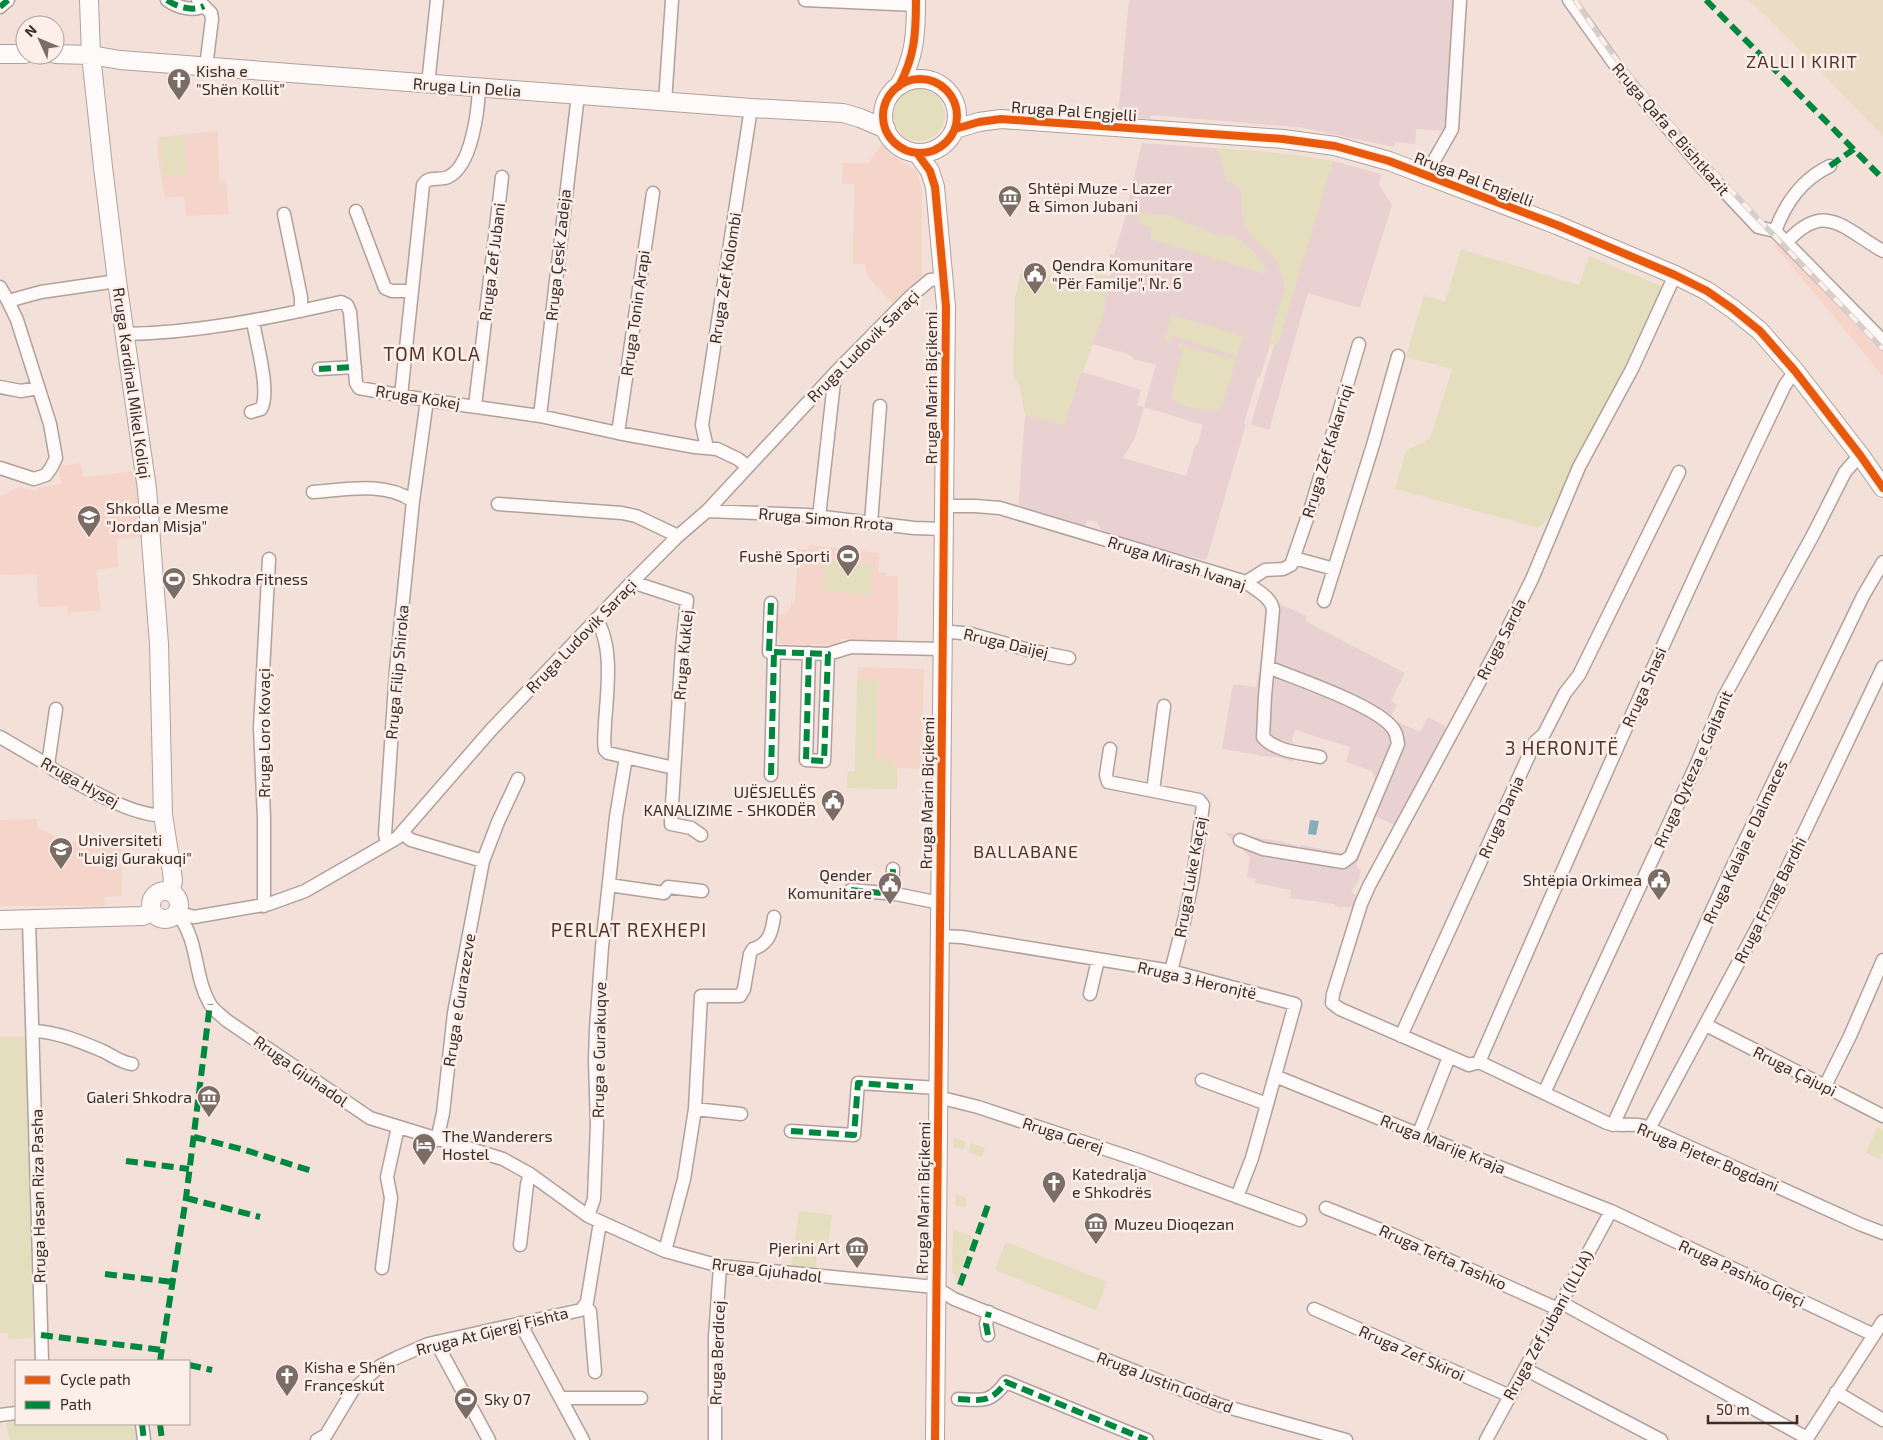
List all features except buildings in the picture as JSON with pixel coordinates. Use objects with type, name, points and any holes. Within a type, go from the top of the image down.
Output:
[{"type":"main road","name":"Rruga Kardinal Mikel Koliqi","points":[[89,0],[91,55],[117,281],[146,489],[155,574],[164,815],[173,881],[170,892]]},
{"type":"main road","points":[[899,86],[906,72],[915,44],[916,3]]},
{"type":"main road","points":[[915,44],[932,81]]},
{"type":"main road","points":[[0,54],[15,54]]},
{"type":"main road","name":"Rruga Lin Delia","points":[[65,54],[91,55],[120,60],[206,67],[843,114],[860,118],[886,129]]},
{"type":"main road","points":[[921,79],[932,81],[950,93],[958,116],[950,136],[930,152],[916,153],[904,149],[893,141],[886,129],[885,104],[890,94],[909,80],[921,79]]},
{"type":"main road","name":"Rruga Pal Engjelli","points":[[955,103],[980,114],[1001,119],[1283,139],[1335,146],[1389,161],[1557,225],[1675,275],[1707,291],[1733,309],[1760,331],[1796,371],[1883,488]]},
{"type":"main road","name":"Rruga Lin Delia","points":[[843,114],[861,112],[885,104]]},
{"type":"main road","name":"Rruga Pal Engjelli","points":[[950,136],[979,122],[1001,119]]},
{"type":"main road","name":"Rruga Marin Biçikemi","points":[[934,1440],[946,306],[935,187],[937,167],[950,136]]},
{"type":"main road","name":"Rruga Marin Biçikemi","points":[[916,153],[930,171],[935,187]]},
{"type":"main road","points":[[159,892],[170,892],[177,898],[179,903],[177,913],[172,918],[166,920],[155,916],[150,906],[154,895],[159,892]]},
{"type":"main road","points":[[0,920],[143,916],[151,911]]},
{"type":"street","points":[[0,7],[8,0]]},
{"type":"street","points":[[167,0],[175,5],[198,10],[201,3],[211,13],[212,19],[206,67]]},
{"type":"street","points":[[428,84],[437,0]]},
{"type":"street","points":[[666,102],[672,0]]},
{"type":"street","points":[[805,0],[916,3]]},
{"type":"street","name":"Rruga Pal Engjelli","points":[[1428,176],[1431,166],[1452,129],[1460,0]]},
{"type":"street","name":"Rruga Qafa e Bishtkazit","points":[[1568,0],[1621,73],[1697,162],[1758,227],[1775,231],[1883,341]]},
{"type":"street","points":[[401,396],[423,185],[430,179],[447,177],[458,167],[470,144],[480,88]]},
{"type":"street","name":"Rruga Çesk Zadeja","points":[[540,416],[578,95]]},
{"type":"street","name":"Rruga Zef Kolombi","points":[[707,448],[702,425],[751,108]]},
{"type":"street","points":[[1775,231],[1782,215],[1802,184],[1830,166]]},
{"type":"street","name":"Rruga Zef Jubani","points":[[475,406],[502,177]]},
{"type":"street","name":"Rruga Tonin Arapi","points":[[618,433],[653,193]]},
{"type":"street","points":[[356,211],[385,288],[392,291],[412,291]]},
{"type":"street","points":[[284,214],[301,297],[302,311]]},
{"type":"street","points":[[1786,242],[1802,227],[1813,221],[1822,220],[1837,223],[1883,250]]},
{"type":"street","name":"Rruga Sarda","points":[[1332,1003],[1333,994],[1361,904],[1369,886],[1532,579],[1579,467],[1632,369],[1675,275]]},
{"type":"street","name":"Rruga Ludovik Saraçi","points":[[177,913],[194,918],[264,906],[305,891],[402,833],[491,730],[632,582],[678,536],[708,510],[835,373],[910,297],[930,280],[942,279]]},
{"type":"street","points":[[8,301],[41,292],[117,281]]},
{"type":"street","points":[[0,287],[17,320],[50,424],[56,458],[46,475],[34,479],[0,468]]},
{"type":"street","name":"Rruga Kokej","points":[[125,334],[253,321],[341,302],[347,305],[350,312],[356,383],[359,388],[540,416],[618,433],[695,447],[717,449],[747,466]]},
{"type":"street","points":[[251,412],[261,409],[264,399],[262,372],[253,321]]},
{"type":"street","name":"Rruga Zef Kakarriqi","points":[[1294,558],[1358,344]]},
{"type":"street","points":[[1324,601],[1373,445],[1398,356]]},
{"type":"street","points":[[319,370],[355,367]]},
{"type":"street","name":"Rruga Shasi","points":[[1479,1062],[1691,584],[1784,385],[1796,371]]},
{"type":"street","points":[[819,517],[835,373]]},
{"type":"street","points":[[0,387],[21,391],[38,388]]},
{"type":"street","name":"Rruga Filip Shiroka","points":[[387,843],[385,834],[395,679],[413,501],[427,400]]},
{"type":"street","points":[[871,522],[880,406]]},
{"type":"street","name":"Rruga Qyteza e Gajtanit","points":[[1544,1093],[1694,770],[1724,697],[1813,535],[1845,472],[1860,455]]},
{"type":"street","name":"Rruga Danja","points":[[1401,1036],[1535,742],[1544,734],[1565,693],[1579,675],[1679,472]]},
{"type":"street","points":[[313,492],[362,489],[383,490],[413,501]]},
{"type":"street","points":[[498,504],[622,513],[636,516],[678,536]]},
{"type":"street","name":"Rruga Mirash Ivanaj","points":[[944,506],[1000,508],[1246,582],[1273,604],[1263,737],[1269,744],[1278,748],[1320,757]]},
{"type":"street","name":"Rruga Simon Rrota","points":[[708,510],[807,515],[944,529]]},
{"type":"street","points":[[1246,582],[1265,570],[1283,569],[1291,565],[1294,558],[1334,568]]},
{"type":"street","name":"Rruga Loro Kovaçi","points":[[264,906],[264,818],[260,728],[269,559]]},
{"type":"street","name":"Rruga Kalaja e Dalmaces","points":[[1613,1125],[1727,878],[1863,596],[1883,562]]},
{"type":"street","name":"Rruga Kuklej","points":[[632,582],[687,600],[682,648],[672,824],[691,828],[701,835]]},
{"type":"street","points":[[771,603],[769,652],[828,654],[850,647],[942,649]]},
{"type":"street","points":[[596,619],[602,628],[606,641],[607,696],[604,746],[608,753],[674,768]]},
{"type":"street","name":"Rruga Daijej","points":[[942,630],[971,634],[1030,650],[1069,658]]},
{"type":"street","points":[[771,775],[774,652]]},
{"type":"street","points":[[809,654],[806,760],[824,761],[828,654]]},
{"type":"street","points":[[1240,840],[1263,849],[1343,862],[1352,856],[1398,744],[1395,731],[1384,720],[1370,711],[1314,685],[1268,667]]},
{"type":"street","name":"Rruga Frnag Bardhi","points":[[1650,1130],[1771,902],[1883,667]]},
{"type":"street","points":[[1153,791],[1164,706]]},
{"type":"street","points":[[48,765],[56,709]]},
{"type":"street","name":"Rruga Hysej","points":[[0,737],[54,770],[124,806],[150,815],[164,815]]},
{"type":"street","name":"Rruga Luke Kaçaj","points":[[1110,749],[1106,775],[1108,782],[1199,800],[1203,805],[1193,877],[1171,971]]},
{"type":"street","name":"Rruga e Gurakuqve","points":[[588,1216],[594,1199],[597,1124],[596,1029],[602,947],[616,817],[626,757]]},
{"type":"street","name":"Rruga e Gurazezve","points":[[437,1140],[443,1113],[454,1013],[483,861],[498,822],[518,779]]},
{"type":"street","points":[[402,833],[411,840],[483,861]]},
{"type":"street","points":[[892,894],[893,869]]},
{"type":"street","points":[[609,884],[664,893],[668,887],[702,891]]},
{"type":"street","points":[[851,890],[892,894],[940,903]]},
{"type":"street","name":"Rruga Gjuhadol","points":[[177,913],[186,924],[190,935],[210,1004],[226,1020],[362,1113],[379,1122],[503,1159],[530,1174],[588,1216],[665,1251],[720,1266],[782,1274],[936,1287]]},
{"type":"street","points":[[665,1251],[684,1179],[695,1109],[700,996],[740,996],[744,989],[750,954],[753,949],[762,946],[766,942],[772,930],[774,916]]},
{"type":"street","name":"Rruga Hasan Riza Pasha","points":[[30,920],[42,1360]]},
{"type":"street","name":"Rruga 3 Heronjtë","points":[[939,936],[1171,971],[1295,1004],[1275,1076]]},
{"type":"street","points":[[1090,994],[1098,960]]},
{"type":"street","points":[[1825,1086],[1850,1036],[1883,960]]},
{"type":"street","name":"Rruga Pjeter Bogdani","points":[[1332,1003],[1340,1009],[1449,1057],[1469,1065],[1479,1062],[1613,1125],[1635,1124],[1650,1130],[1883,1234]]},
{"type":"street","name":"Rruga Çajupi","points":[[1706,1025],[1883,1116]]},
{"type":"street","points":[[34,1031],[68,1038],[105,1052],[123,1062],[132,1064]]},
{"type":"street","points":[[1419,1134],[1449,1057]]},
{"type":"street","points":[[1237,1197],[1252,1158],[1275,1076]]},
{"type":"street","name":"Rruga Marije Kraja","points":[[1275,1076],[1611,1211]]},
{"type":"street","points":[[1202,1080],[1267,1104]]},
{"type":"street","points":[[791,1131],[854,1135],[858,1083],[938,1093]]},
{"type":"street","name":"Rruga Gerej","points":[[938,1093],[1138,1160],[1300,1220]]},
{"type":"street","points":[[695,1109],[741,1114]]},
{"type":"street","points":[[382,1268],[391,1198],[388,1192],[386,1177],[398,1128]]},
{"type":"street","points":[[520,1245],[527,1184],[530,1174]]},
{"type":"street","name":"Rruga Tefta Tashko","points":[[1326,1208],[1560,1306],[1807,1439]]},
{"type":"street","name":"Rruga Zef Jubani (ILLIA)","points":[[1486,1440],[1611,1211]]},
{"type":"street","name":"Rruga Pashko Gjeçi","points":[[1611,1211],[1874,1335]]},
{"type":"street","name":"Rruga At Gjergj Fishta","points":[[317,1440],[326,1436],[354,1390],[364,1379],[380,1366],[396,1358],[436,1342],[581,1310],[585,1306],[600,1222]]},
{"type":"street","name":"Rruga Berdicej","points":[[715,1440],[715,1337],[720,1266]]},
{"type":"street","name":"Rruga Justin Godard","points":[[936,1287],[954,1299],[1220,1405],[1346,1440]]},
{"type":"street","name":"Rruga At Gjergj Fishta","points":[[585,1306],[590,1311],[595,1372]]},
{"type":"street","name":"Rruga Zef Skiroi","points":[[1314,1309],[1510,1396]]},
{"type":"street","points":[[988,1335],[986,1324],[989,1312]]},
{"type":"street","points":[[1807,1439],[1883,1320]]},
{"type":"street","points":[[520,1322],[583,1440]]},
{"type":"street","points":[[436,1342],[488,1440]]},
{"type":"street","points":[[1525,1370],[1660,1440]]},
{"type":"street","points":[[958,1399],[984,1400],[998,1393],[1006,1382],[1147,1440]]},
{"type":"street","points":[[1836,1392],[1883,1420]]},
{"type":"street","points":[[560,1398],[641,1398]]},
{"type":"street","points":[[0,1415],[15,1413]]},
{"type":"street","points":[[142,1425],[144,1440]]},
{"type":"shaded area","points":[[1129,0],[1453,0],[1445,131],[1416,129],[1415,144],[1395,142],[1394,147],[1298,127],[1151,115],[1150,119],[1118,116]]},
{"type":"shaded area","points":[[919,89],[929,91],[937,97],[943,105],[945,115],[943,125],[937,133],[929,139],[919,141],[909,139],[901,133],[895,125],[893,115],[895,105],[901,97],[909,91]]},
{"type":"shaded area","points":[[218,131],[219,181],[226,182],[229,214],[186,216],[184,196],[165,198],[157,141],[159,137]]},
{"type":"shaded area","points":[[184,136],[186,174],[163,175],[160,138]]},
{"type":"shaded area","points":[[1142,143],[1268,152],[1333,161],[1381,174],[1379,185],[1392,205],[1360,308],[1308,293],[1269,430],[1251,424],[1274,345],[1270,344],[1260,377],[1258,376],[1244,423],[1246,424],[1205,560],[1157,549],[1106,534],[1097,522],[1087,520],[1084,529],[1018,509],[1025,415],[1065,424],[1080,373],[1083,372],[1141,390],[1137,405],[1144,407],[1156,365],[1133,359],[1133,357],[1120,351],[1092,344],[1106,306],[1104,305],[1113,263],[1108,262],[1110,254],[1114,255],[1127,212],[1123,211],[1125,202],[1128,202]],"holes":[[[1144,407],[1203,425],[1186,476],[1123,458],[1135,438]]]},
{"type":"shaded area","points":[[882,144],[890,154],[914,169],[918,174],[922,192],[922,276],[893,304],[867,276],[865,264],[853,264],[854,184],[842,184],[843,163],[868,163]]},
{"type":"shaded area","points":[[1217,148],[1297,155],[1333,161],[1278,345],[1269,342],[1285,286],[1283,277],[1276,260],[1254,239],[1245,226],[1242,216],[1240,188],[1226,180]]},
{"type":"shaded area","points":[[1141,212],[1172,216],[1218,235],[1237,237],[1254,252],[1266,269],[1265,274],[1150,239],[1153,228],[1137,223]]},
{"type":"shaded area","points":[[1781,239],[1883,347],[1883,376],[1774,245]]},
{"type":"shaded area","points":[[1461,249],[1579,285],[1589,256],[1661,286],[1658,305],[1556,509],[1539,528],[1395,489],[1406,451],[1430,439],[1452,369],[1406,357],[1424,295],[1445,302]]},
{"type":"shaded area","points":[[1021,271],[1044,274],[1065,280],[1088,281],[1088,274],[1111,276],[1104,305],[1106,306],[1083,372],[1080,373],[1065,425],[1025,415],[1020,389],[1014,377],[1015,298]]},
{"type":"shaded area","points":[[1172,315],[1243,336],[1237,356],[1172,336],[1169,343],[1164,341]]},
{"type":"shaded area","points":[[1179,344],[1236,360],[1222,406],[1219,410],[1196,409],[1178,403],[1171,396],[1183,350],[1178,348]]},
{"type":"shaded area","name":"Shkolla e Mesme \"Jordan Misja\"","points":[[81,463],[83,477],[135,471],[143,537],[117,539],[118,567],[96,570],[101,610],[68,613],[67,606],[38,607],[37,576],[32,574],[0,575],[0,497],[19,487],[38,491],[38,487],[61,484],[59,466]]},
{"type":"shaded area","points":[[809,545],[880,553],[878,572],[887,573],[886,576],[898,576],[897,641],[841,639],[840,645],[779,644],[779,637],[773,636],[774,614],[785,614],[791,607],[791,602],[795,602],[798,549],[808,549]]},
{"type":"shaded area","name":"Fushë Sporti","points":[[826,560],[873,565],[870,595],[823,590]]},
{"type":"shaded area","points":[[1261,588],[1273,595],[1278,603],[1307,616],[1305,621],[1405,673],[1391,701],[1397,705],[1390,718],[1420,732],[1428,717],[1451,729],[1398,827],[1373,815],[1356,867],[1361,870],[1359,880],[1351,892],[1356,895],[1354,907],[1342,908],[1335,906],[1335,904],[1290,898],[1291,890],[1255,883],[1256,879],[1247,877],[1250,857],[1224,832],[1284,842],[1300,847],[1301,845],[1343,853],[1348,851],[1359,831],[1375,781],[1372,771],[1346,762],[1350,747],[1295,730],[1292,739],[1294,744],[1325,753],[1324,758],[1293,755],[1293,762],[1276,757],[1259,756],[1222,749],[1233,684],[1256,687],[1269,609],[1262,600],[1250,593],[1259,593]]},
{"type":"shaded area","points":[[858,667],[924,669],[921,769],[897,768],[897,789],[847,788],[848,771],[855,771]]},
{"type":"shaded area","points":[[857,680],[878,680],[876,758],[893,759],[893,768],[897,768],[897,789],[847,788],[848,771],[855,771]]},
{"type":"shaded area","name":"Universiteti \"Luigj Gurakuqi\"","points":[[36,819],[38,828],[65,841],[95,844],[121,843],[122,896],[104,897],[105,906],[0,906],[0,820]]},
{"type":"shaded area","points":[[0,1037],[28,1037],[33,1338],[8,1339],[8,1333],[0,1333]]},
{"type":"shaded area","points":[[1877,1127],[1883,1130],[1883,1151],[1880,1159],[1866,1153]]},
{"type":"shaded area","points":[[953,1137],[966,1142],[963,1150],[953,1147]]},
{"type":"shaded area","points":[[971,1143],[985,1148],[982,1157],[968,1152]]},
{"type":"shaded area","points":[[956,1194],[967,1198],[965,1208],[955,1205]]},
{"type":"shaded area","points":[[799,1211],[832,1215],[828,1246],[817,1246],[816,1268],[791,1267]]},
{"type":"shaded area","points":[[953,1230],[972,1236],[957,1281],[952,1271]]},
{"type":"shaded area","points":[[1006,1242],[1107,1282],[1096,1310],[995,1270]]},
{"type":"shaded area","points":[[15,1421],[15,1425],[137,1425],[138,1440],[9,1440],[6,1422]]},
{"type":"sand","points":[[1747,0],[1883,0],[1883,136],[1765,15]]},
{"type":"water","points":[[1310,820],[1319,821],[1316,835],[1308,834]]},
{"type":"railway","points":[[1575,0],[1599,36],[1656,107],[1752,212],[1883,349]]},
{"type":"marked path","points":[[0,7],[8,0]]},
{"type":"marked path","points":[[167,0],[185,8],[195,9],[204,6]]},
{"type":"marked path","points":[[1706,0],[1883,179]]},
{"type":"marked path","points":[[1830,166],[1854,149]]},
{"type":"marked path","points":[[319,369],[355,367]]},
{"type":"marked path","points":[[771,603],[769,652],[774,652],[828,654],[824,761],[806,760],[809,653]]},
{"type":"marked path","points":[[771,775],[774,652]]},
{"type":"marked path","points":[[851,890],[892,894],[893,869]]},
{"type":"marked path","points":[[160,1360],[186,1198],[210,1004]]},
{"type":"marked path","points":[[791,1131],[854,1135],[858,1083],[913,1087]]},
{"type":"marked path","points":[[194,1137],[245,1150],[312,1171]]},
{"type":"marked path","points":[[126,1161],[189,1169]]},
{"type":"marked path","points":[[186,1198],[260,1217]]},
{"type":"marked path","points":[[960,1285],[988,1205]]},
{"type":"marked path","points":[[105,1274],[173,1282]]},
{"type":"marked path","points":[[988,1335],[986,1324],[989,1312]]},
{"type":"marked path","points":[[41,1335],[162,1350]]},
{"type":"marked path","points":[[190,1365],[212,1370]]},
{"type":"marked path","points":[[958,1399],[985,1399],[995,1394],[1006,1382],[1147,1440]]},
{"type":"marked path","points":[[142,1425],[144,1440]]},
{"type":"marked path","points":[[160,1425],[162,1440]]},
{"type":"cycle path","points":[[899,86],[914,44],[916,0]]},
{"type":"cycle path","points":[[920,79],[934,82],[946,90],[954,102],[957,116],[954,130],[946,142],[934,150],[920,153],[906,150],[894,142],[886,130],[883,116],[886,102],[894,90],[906,82],[920,79]]},
{"type":"cycle path","points":[[955,129],[979,122],[1001,119],[1283,139],[1335,146],[1389,161],[1557,225],[1675,275],[1707,291],[1733,309],[1760,331],[1795,371],[1883,488]]},
{"type":"cycle path","points":[[917,153],[930,171],[935,187],[946,306],[935,1440]]},
{"type":"place","name":"Kisha e \"Shën Kollit\"","points":[[179,101]]},
{"type":"place","name":"Shtëpi Muze - Lazer & Simon Jubani","points":[[1010,218]]},
{"type":"place","name":"Qendra Komunitare \"Për Familje\", Nr. 6","points":[[1035,295]]},
{"type":"place","name":"Shkolla e Mesme \"Jordan Misja\"","points":[[89,538]]},
{"type":"place","name":"Fushë Sporti","points":[[848,577]]},
{"type":"place","name":"Shkodra Fitness","points":[[174,600]]},
{"type":"place","name":"UJËSJELLËS KANALIZIME - SHKODËR","points":[[833,822]]},
{"type":"place","name":"Universiteti \"Luigj Gurakuqi\"","points":[[61,870]]},
{"type":"place","name":"Shtëpia Orkimea","points":[[1659,901]]},
{"type":"place","name":"Qender Komunitare","points":[[890,905]]},
{"type":"place","name":"Galeri Shkodra","points":[[209,1118]]},
{"type":"place","name":"The Wanderers Hostel","points":[[424,1166]]},
{"type":"place","name":"Katedralja e Shkodrës","points":[[1054,1204]]},
{"type":"place","name":"Muzeu Dioqezan","points":[[1096,1245]]},
{"type":"place","name":"Pjerini Art","points":[[857,1269]]},
{"type":"place","name":"Kisha e Shën Françeskut","points":[[287,1397]]},
{"type":"place","name":"Sky 07","points":[[466,1420]]},
{"type":"district","name":"ZALLI I KIRIT","points":[[1802,62]]},
{"type":"district","name":"TOM KOLA","points":[[432,354]]},
{"type":"district","name":"3 HERONJTË","points":[[1562,748]]},
{"type":"district","name":"BALLABANE","points":[[1026,852]]},
{"type":"district","name":"PERLAT REXHEPI","points":[[629,930]]}]
